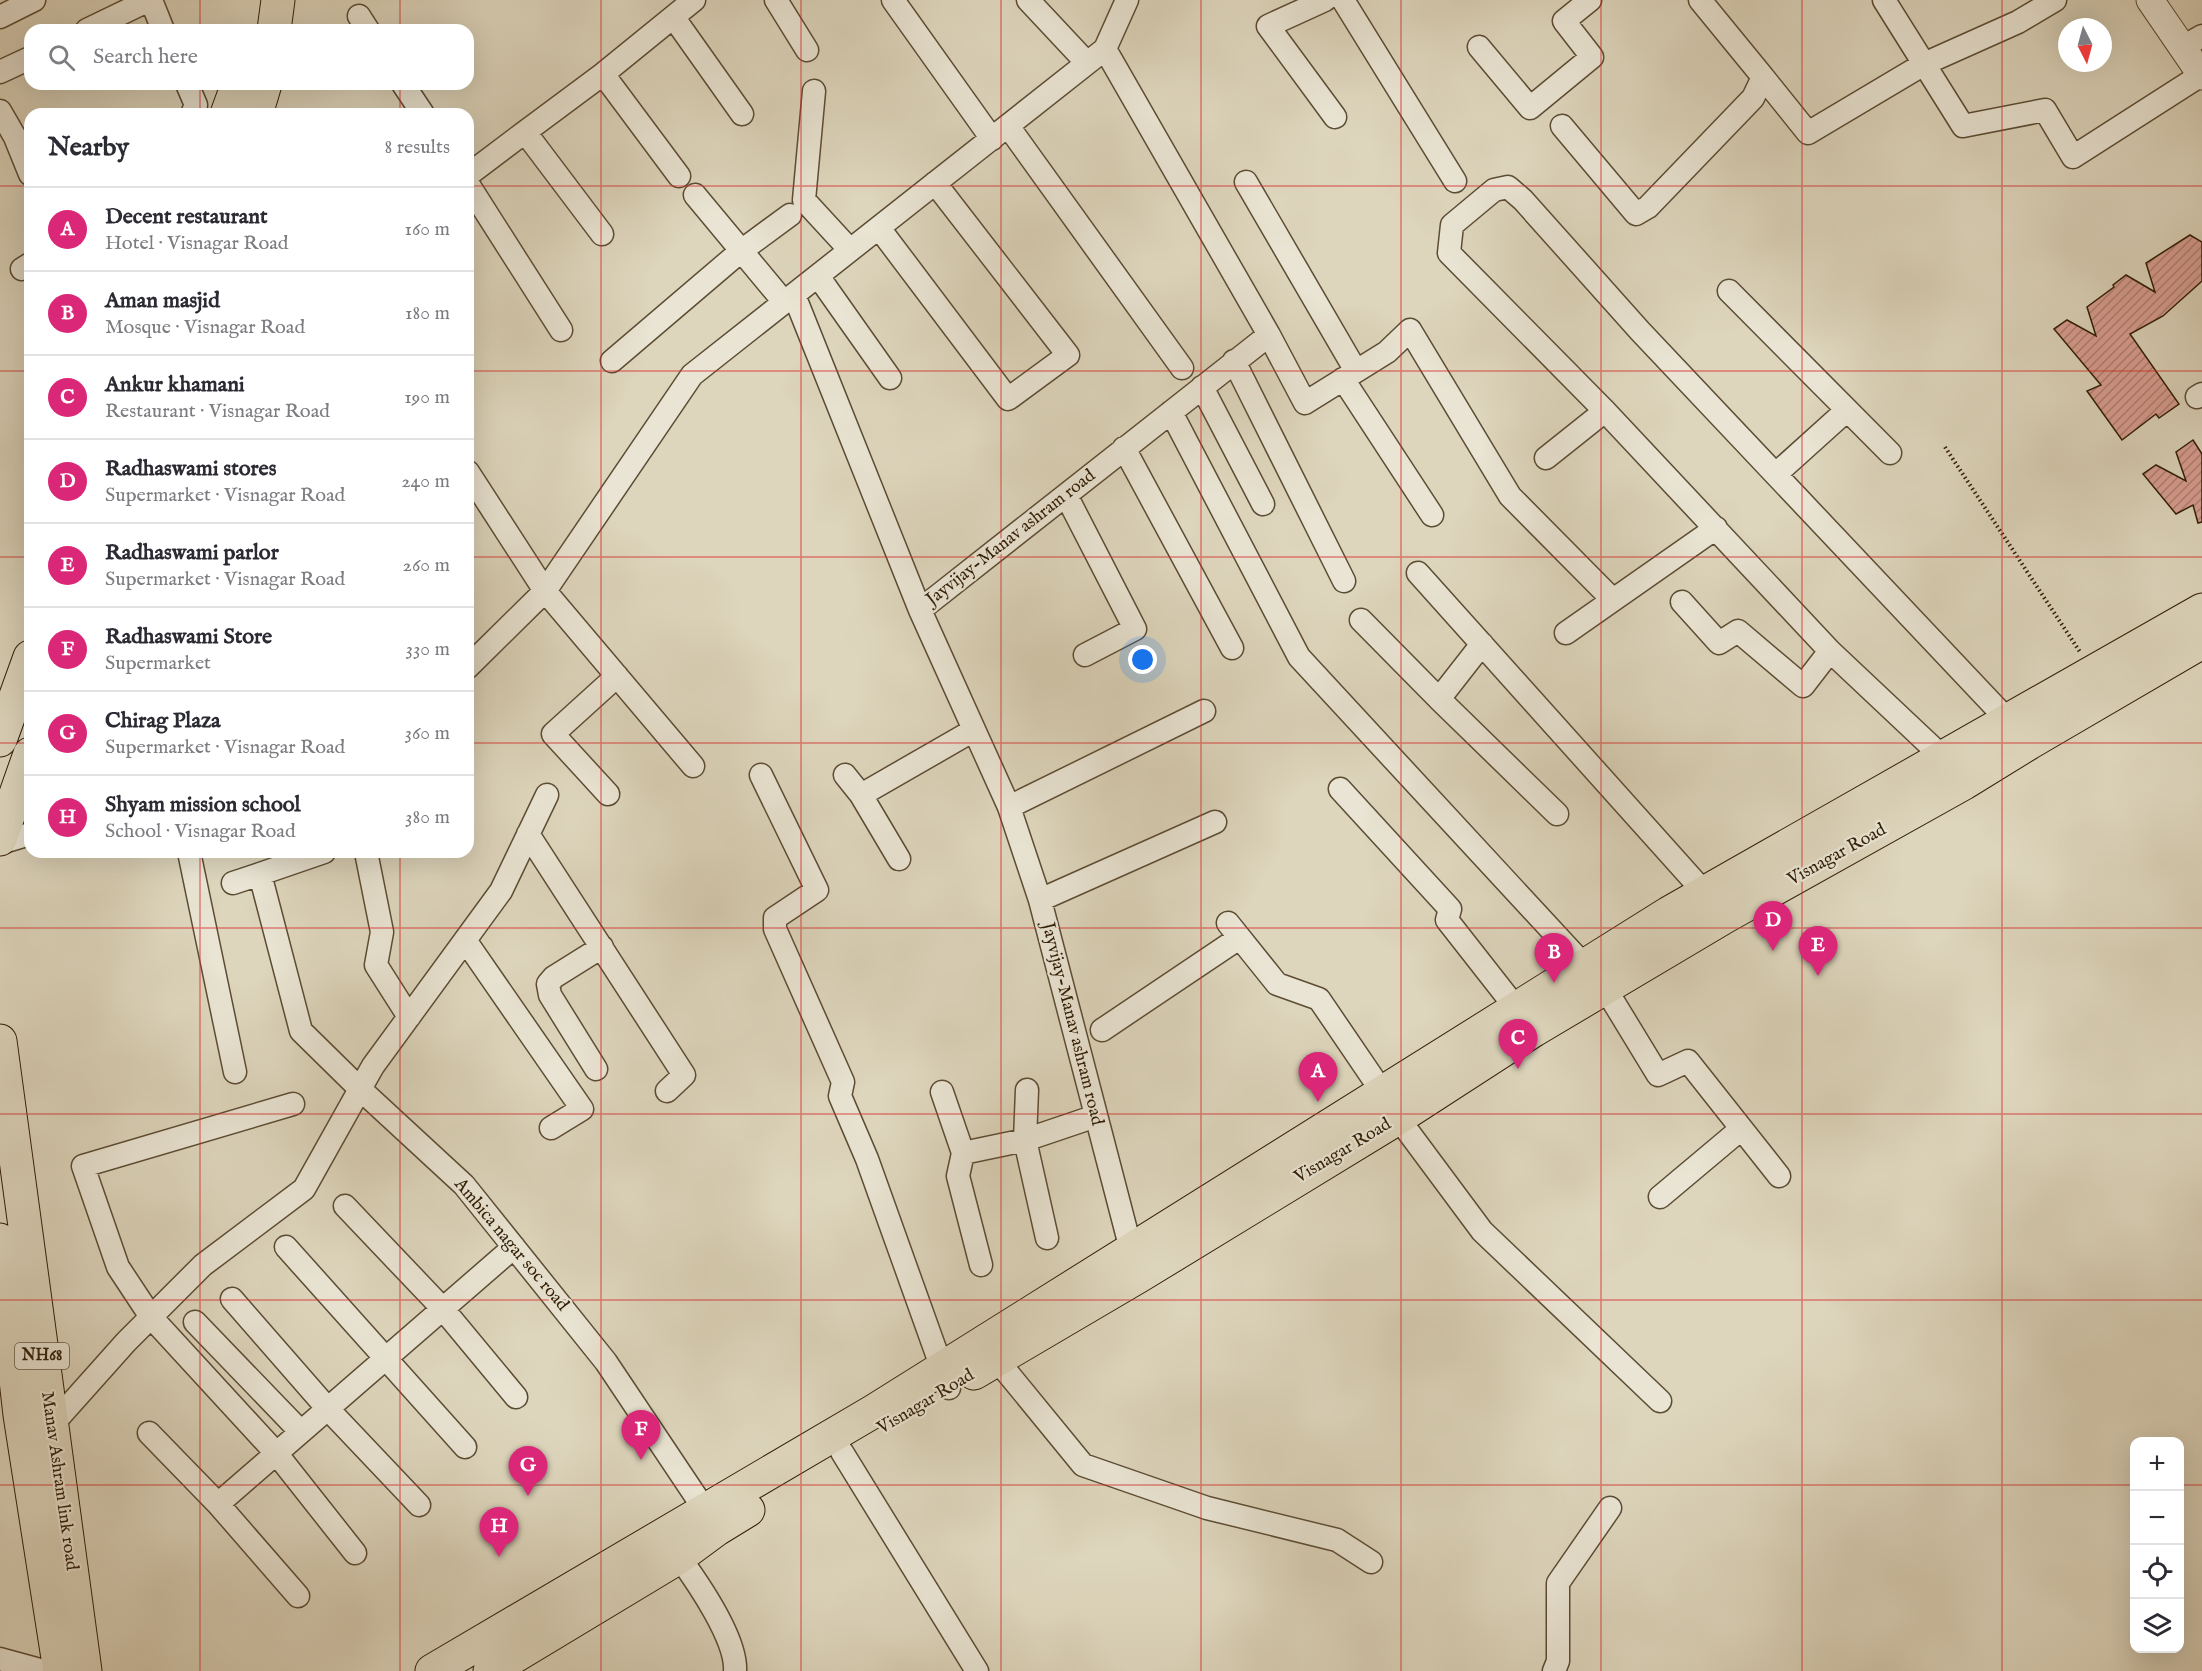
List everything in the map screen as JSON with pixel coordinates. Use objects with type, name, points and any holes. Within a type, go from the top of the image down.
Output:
[{"type":"main road","points":[[252,24],[256,0]]},
{"type":"main road","points":[[275,24],[278,0]]},
{"type":"main road","points":[[229,108],[236,90]]},
{"type":"main road","points":[[258,108],[264,90]]},
{"type":"main road","points":[[1716,905],[1942,758],[2019,732],[2093,672],[2202,610]]},
{"type":"main road","name":"Visnagar Road","points":[[490,1671],[679,1557],[711,1519],[842,1452],[945,1378],[997,1360],[1134,1263],[1388,1102],[1534,1030],[1595,977],[1716,905],[1964,783],[2019,732],[2202,642]]},
{"type":"main road","points":[[0,740],[24,674]]},
{"type":"main road","points":[[0,841],[24,771]]},
{"type":"main road","points":[[1388,1102],[1516,1008],[1595,977]]},
{"type":"main road","name":"Manav Ashram link road","points":[[0,1041],[85,1671]]},
{"type":"main road","points":[[0,1240],[10,1418],[60,1671]]},
{"type":"main road","points":[[432,1671],[711,1519],[874,1411],[945,1378],[1134,1263]]},
{"type":"street","points":[[0,17],[34,0]]},
{"type":"street","points":[[100,24],[150,0],[161,24]]},
{"type":"street","points":[[776,0],[807,50]]},
{"type":"street","points":[[893,0],[1000,132],[1182,368]]},
{"type":"street","points":[[1028,0],[1087,63]]},
{"type":"street","points":[[474,661],[545,591],[692,375],[1105,49],[1127,0]]},
{"type":"street","points":[[1325,0],[1268,26],[1335,117]]},
{"type":"street","points":[[1343,0],[1455,181]]},
{"type":"street","points":[[1479,47],[1530,108],[1592,57],[1564,21],[1590,0]]},
{"type":"street","points":[[1700,0],[1808,133],[1924,63],[2018,22],[2055,0]]},
{"type":"street","points":[[1884,0],[1963,126],[2045,110],[2073,156],[2201,75],[2192,42],[2150,0]]},
{"type":"street","points":[[474,170],[603,74],[680,7],[742,114]]},
{"type":"street","points":[[1105,49],[1269,335],[1305,403],[1386,352],[1410,330],[1510,496],[1613,600]]},
{"type":"street","points":[[0,72],[24,60]]},
{"type":"street","points":[[603,74],[680,176]]},
{"type":"street","points":[[1562,126],[1636,214],[1647,207],[1753,98],[1763,77]]},
{"type":"street","points":[[190,90],[196,105],[195,108]]},
{"type":"street","points":[[407,90],[419,108]]},
{"type":"street","points":[[814,91],[804,200],[850,250]]},
{"type":"street","points":[[0,111],[15,137],[24,159]]},
{"type":"street","points":[[525,132],[602,234]]},
{"type":"street","points":[[1246,182],[1350,375],[1432,515]]},
{"type":"street","points":[[879,228],[1008,399],[1068,355],[935,183]]},
{"type":"street","points":[[1964,783],[1942,758],[1830,651],[1605,411],[1449,253],[1452,225],[1494,190],[1508,187],[1640,331],[2019,732]]},
{"type":"street","points":[[474,193],[561,330]]},
{"type":"street","points":[[696,195],[741,251],[789,298],[920,610]]},
{"type":"street","points":[[612,361],[741,251],[790,215]]},
{"type":"street","points":[[818,276],[890,378]]},
{"type":"street","points":[[1729,291],[1890,453]]},
{"type":"street","name":"Jayvijay-Manav ashram road","points":[[1134,1263],[1040,900],[1009,807],[920,610],[1269,335]]},
{"type":"street","points":[[1234,361],[1344,581]]},
{"type":"street","points":[[1202,387],[1263,504]]},
{"type":"street","points":[[1776,474],[1847,410]]},
{"type":"street","points":[[1546,458],[1605,411]]},
{"type":"street","points":[[1171,412],[1299,657],[1595,977],[1658,1075],[1688,1061],[1779,1176]]},
{"type":"street","points":[[1124,448],[1232,648]]},
{"type":"street","points":[[474,481],[545,591],[693,766]]},
{"type":"street","points":[[1066,495],[1135,629],[1085,655]]},
{"type":"street","points":[[1566,633],[1716,528]]},
{"type":"street","points":[[1418,573],[1716,905]]},
{"type":"street","points":[[1682,602],[1719,643],[1738,631],[1803,686],[1830,651]]},
{"type":"street","points":[[1361,620],[1557,814]]},
{"type":"street","points":[[1439,699],[1482,644]]},
{"type":"street","points":[[608,794],[553,734],[617,676]]},
{"type":"street","points":[[1009,807],[1204,711]]},
{"type":"street","points":[[861,795],[974,730]]},
{"type":"street","points":[[761,775],[817,890],[775,918],[775,929],[843,1082],[840,1096],[867,1159],[945,1378]]},
{"type":"street","points":[[845,775],[861,795],[899,859]]},
{"type":"street","points":[[1340,789],[1450,909],[1447,920],[1516,1008]]},
{"type":"street","points":[[51,1426],[126,1341],[203,1265],[304,1189],[373,1066],[501,891],[547,795]]},
{"type":"street","points":[[1040,900],[1215,822]]},
{"type":"street","points":[[528,834],[684,1075],[667,1091]]},
{"type":"street","points":[[0,841],[24,835]]},
{"type":"street","points":[[190,858],[235,1072]]},
{"type":"street","points":[[233,883],[307,858]]},
{"type":"street","points":[[367,858],[382,932],[376,965],[409,1017]]},
{"type":"street","name":"Ambica nagar soc road","points":[[260,874],[301,1031],[464,1185],[606,1362],[711,1519]]},
{"type":"street","points":[[1102,1030],[1234,930],[1277,984],[1319,999],[1388,1102],[1482,1231],[1660,1401]]},
{"type":"street","points":[[465,940],[582,1108],[551,1128]]},
{"type":"street","points":[[596,1069],[550,995],[548,984],[554,977],[602,947]]},
{"type":"street","points":[[1027,1090],[1025,1140],[1047,1238]]},
{"type":"street","points":[[942,1092],[963,1153],[958,1176],[981,1265]]},
{"type":"street","points":[[293,1104],[83,1166],[118,1267],[151,1317],[276,1453],[355,1553]]},
{"type":"street","points":[[963,1153],[1025,1140],[1095,1116]]},
{"type":"street","points":[[1660,1197],[1742,1129]]},
{"type":"street","points":[[345,1206],[443,1309],[516,1397]]},
{"type":"street","points":[[286,1247],[465,1447]]},
{"type":"street","points":[[218,1504],[514,1248]]},
{"type":"street","points":[[232,1299],[328,1409],[419,1505]]},
{"type":"street","points":[[195,1322],[301,1432]]},
{"type":"street","points":[[997,1360],[1083,1465],[1207,1508],[1337,1540],[1371,1562]]},
{"type":"street","points":[[149,1433],[218,1504],[298,1596]]},
{"type":"street","points":[[842,1452],[977,1671]]},
{"type":"street","points":[[1554,1671],[1558,1661],[1558,1583],[1610,1508]]},
{"type":"street","points":[[679,1557],[705,1593],[736,1659],[735,1671]]},
{"type":"street","points":[[0,1659],[44,1671]]},
{"type":"path","points":[[1945,447],[2093,672]]},
{"type":"building","points":[[2190,235],[2202,242],[2202,281],[2163,316],[2130,334],[2179,404],[2159,418],[2156,414],[2122,440],[2087,391],[2101,385],[2054,329],[2067,320],[2096,336],[2087,307],[2126,275],[2155,292],[2146,263]]},
{"type":"building","points":[[2193,440],[2202,454],[2202,522],[2198,523],[2193,505],[2176,514],[2143,474],[2156,465],[2186,481],[2176,452]]},
{"type":"place","name":"Radhaswami stores","points":[[1773,951]]},
{"type":"place","name":"Radhaswami parlor","points":[[1818,976]]},
{"type":"place","name":"Aman masjid","points":[[1554,983]]},
{"type":"place","name":"Ankur khamani","points":[[1518,1069]]},
{"type":"place","name":"Decent restaurant","points":[[1318,1102]]},
{"type":"place","name":"Radhaswami Store","points":[[641,1460]]},
{"type":"place","name":"Chirag Plaza","points":[[528,1496]]},
{"type":"place","name":"Shyam mission school","points":[[499,1557]]}]
